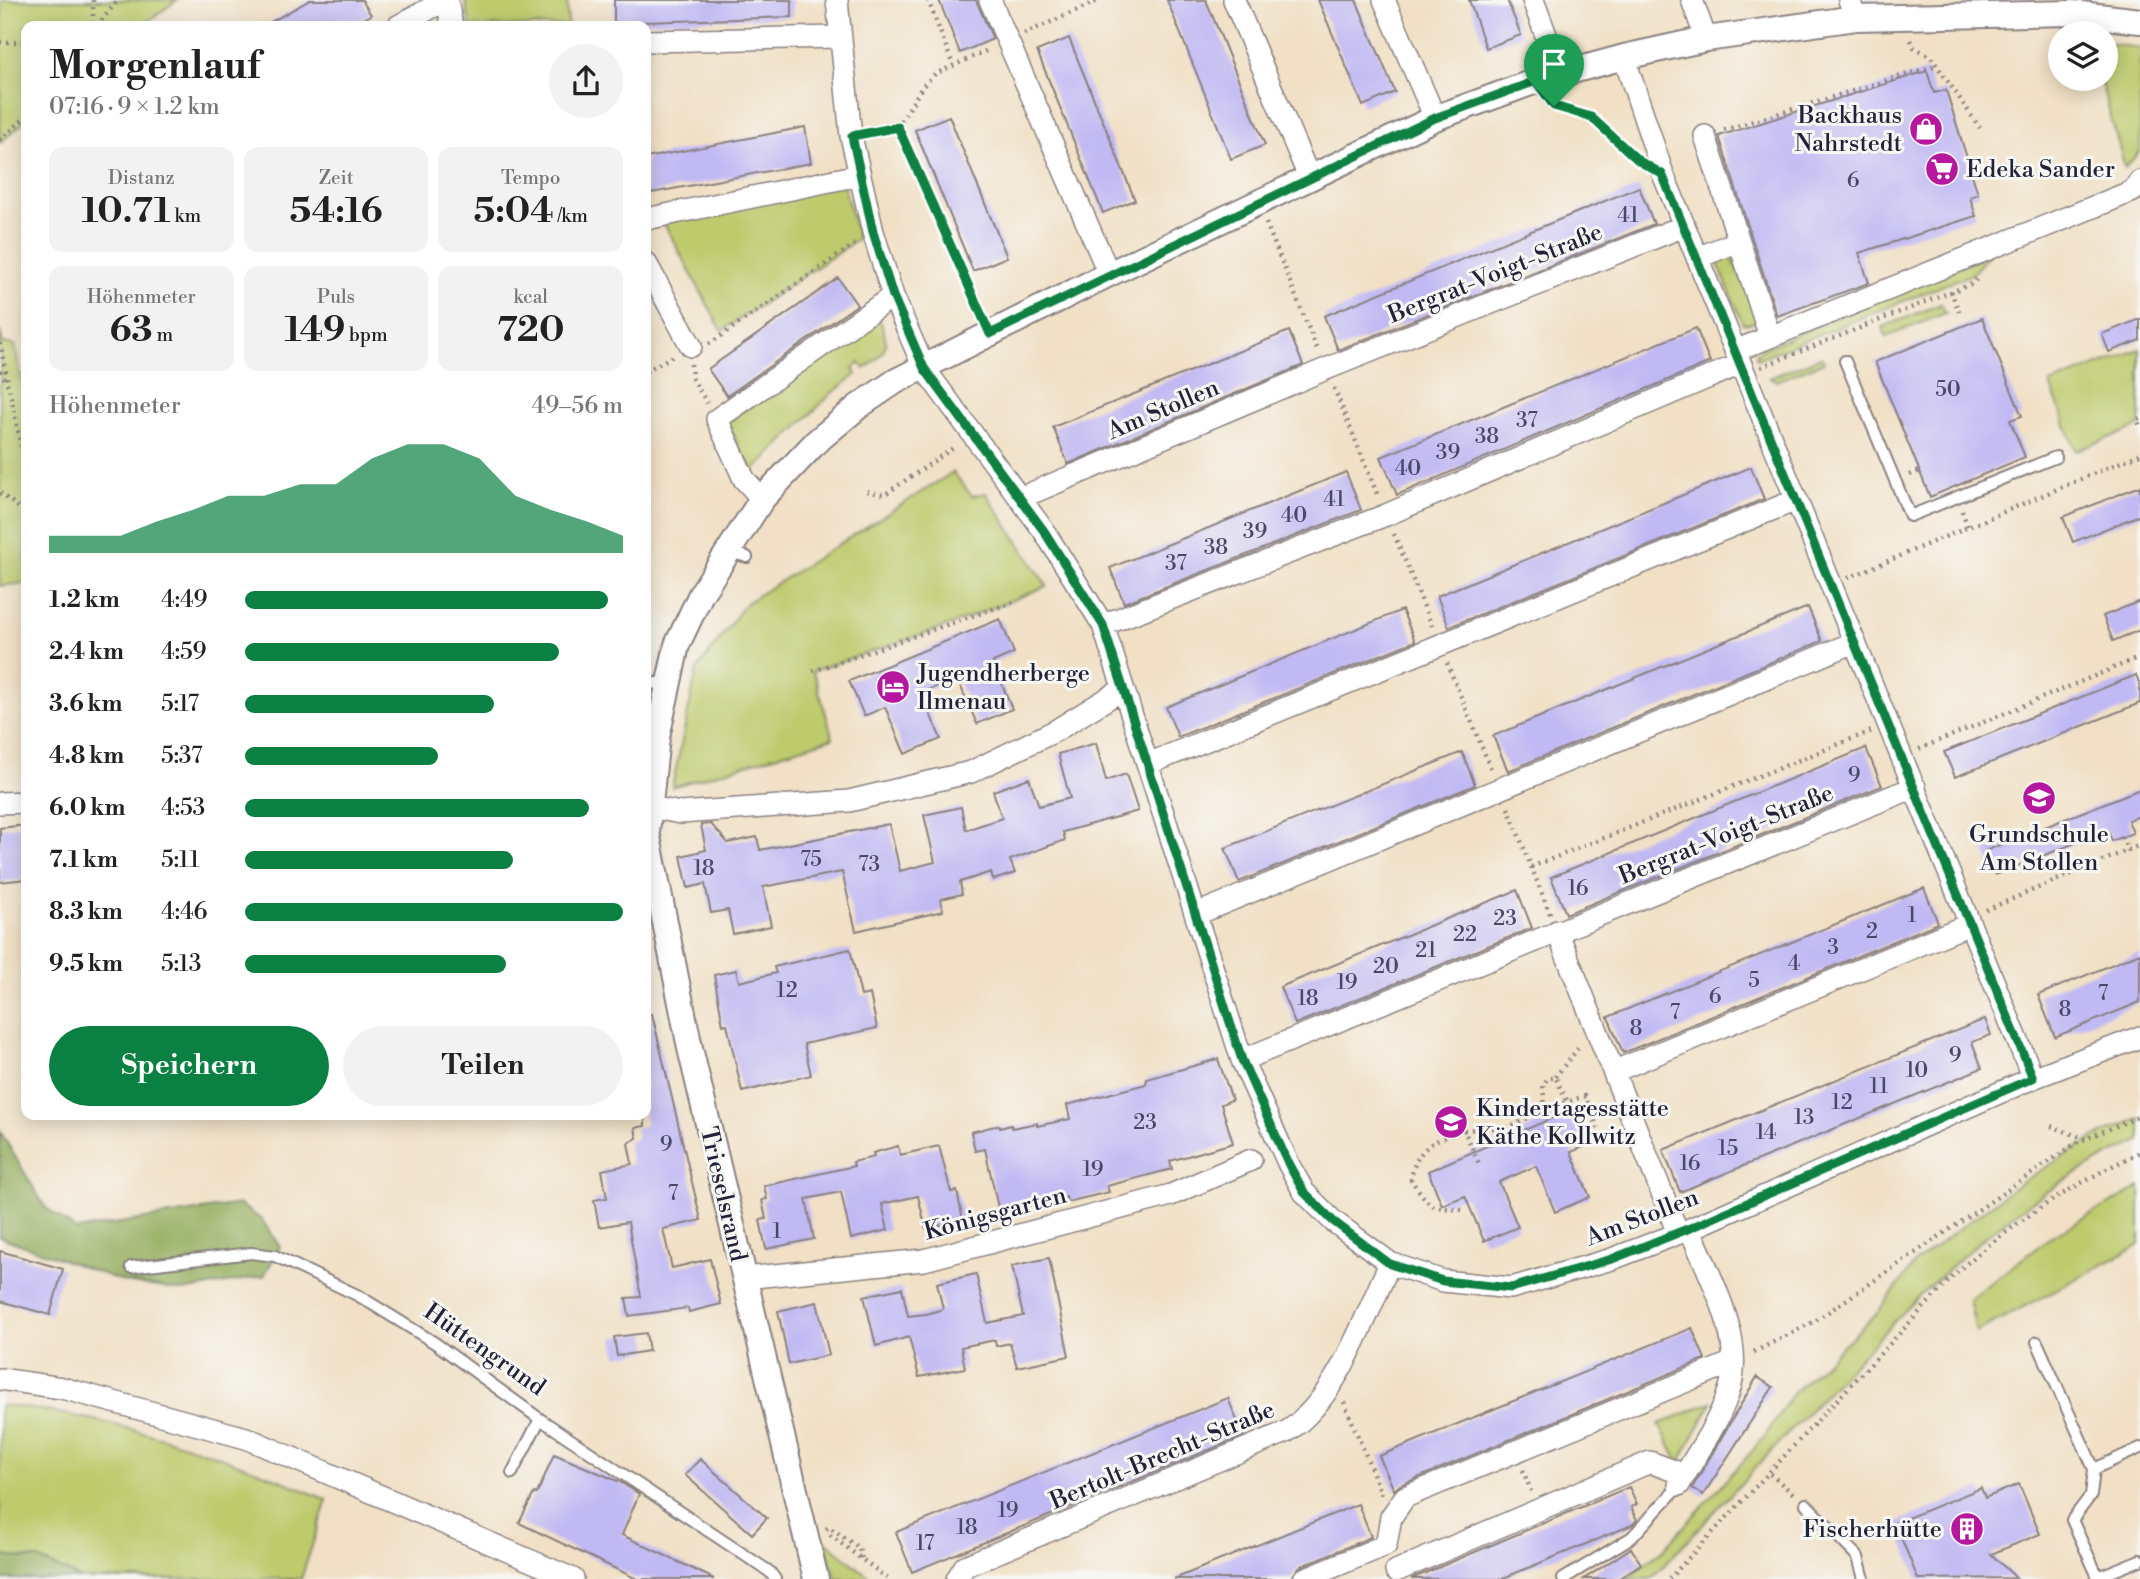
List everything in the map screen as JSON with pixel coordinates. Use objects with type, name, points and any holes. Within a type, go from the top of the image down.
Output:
[{"type":"street","points":[[407,21],[446,0],[451,21]]},
{"type":"street","name":"Am Stollen","points":[[837,0],[839,37],[859,175],[893,296],[924,368],[1020,498],[1103,625],[1242,1060],[1279,1145],[1304,1192],[1333,1221],[1390,1264],[1443,1281],[1511,1288],[1612,1259],[1684,1231],[2033,1078],[2140,1037]]},
{"type":"street","points":[[990,0],[1109,274]]},
{"type":"street","points":[[1234,0],[1309,177]]},
{"type":"street","points":[[1384,0],[1435,118]]},
{"type":"street","points":[[1533,0],[1560,73]]},
{"type":"street","points":[[1692,0],[1706,39]]},
{"type":"street","name":"Trieselsrand","points":[[651,751],[656,682],[687,625],[737,554],[762,499],[816,442],[859,406],[924,368],[1109,274],[1435,118],[1560,73],[1624,57],[1852,9],[2072,13],[2140,21]]},
{"type":"street","points":[[651,41],[839,37]]},
{"type":"street","points":[[1624,57],[1662,174],[2033,1078]]},
{"type":"street","points":[[1705,136],[1770,337]]},
{"type":"street","points":[[651,218],[859,175]]},
{"type":"street","points":[[1103,625],[1386,515],[1740,363],[1770,337],[2138,186]]},
{"type":"street","name":"Bergrat-Voigt-Straße","points":[[1326,369],[1684,226]]},
{"type":"street","points":[[1697,258],[1739,242]]},
{"type":"street","points":[[651,272],[691,346]]},
{"type":"street","points":[[762,499],[744,480],[717,419],[893,296]]},
{"type":"street","name":"Am Stollen","points":[[1020,498],[1326,369]]},
{"type":"street","points":[[1148,764],[1796,500]]},
{"type":"street","points":[[1197,914],[1855,642]]},
{"type":"street","points":[[651,807],[680,813],[849,801],[971,772],[1055,731],[1123,689]]},
{"type":"street","name":"Bergrat-Voigt-Straße","points":[[1557,931],[1915,787]]},
{"type":"street","points":[[0,803],[21,802]]},
{"type":"street","name":"Trieselsrand","points":[[651,862],[668,948],[816,1579]]},
{"type":"street","points":[[1615,1071],[1970,924]]},
{"type":"street","points":[[1242,1060],[1557,931],[1684,1231],[1729,1327],[1733,1363],[1729,1394],[1682,1481],[1650,1462],[1397,1575],[1386,1545],[1391,1517],[1405,1497],[1733,1363]]},
{"type":"street","name":"Königsgarten","points":[[744,1278],[924,1260],[1171,1195],[1251,1160]]},
{"type":"street","name":"Bertolt-Brecht-Straße","points":[[957,1579],[965,1566],[1286,1432],[1303,1422],[1334,1379],[1390,1264]]},
{"type":"street","points":[[0,1379],[62,1388],[246,1438],[470,1532],[573,1579]]},
{"type":"street","points":[[1304,1579],[1386,1545]]},
{"type":"lane","points":[[1846,361],[1910,516],[2056,457]]},
{"type":"lane","name":"Hüttengrund","points":[[131,1267],[251,1253],[275,1256],[370,1303],[435,1343],[540,1419],[770,1572],[775,1579]]},
{"type":"lane","points":[[2037,1342],[2094,1469],[2091,1495],[2072,1520],[2098,1577],[2140,1560]]},
{"type":"lane","points":[[512,1473],[540,1419]]},
{"type":"lane","points":[[2094,1469],[2140,1448]]},
{"type":"lane","points":[[1563,1579],[1632,1537],[1682,1481]]},
{"type":"lane","points":[[1806,1504],[1858,1556],[1864,1579]]},
{"type":"path","points":[[93,0],[95,21]]},
{"type":"path","points":[[99,21],[118,0]]},
{"type":"path","points":[[928,0],[953,65]]},
{"type":"path","points":[[852,136],[898,127],[922,87],[935,74],[1100,0]]},
{"type":"path","points":[[1911,39],[1913,47],[1931,57],[1980,128]]},
{"type":"path","points":[[0,42],[21,42]]},
{"type":"path","points":[[1745,123],[1934,65]]},
{"type":"path","points":[[1536,81],[1554,106],[1591,117],[1639,161],[1662,174]]},
{"type":"path","points":[[0,140],[21,121]]},
{"type":"path","points":[[898,127],[990,334]]},
{"type":"path","points":[[1257,203],[1557,931]]},
{"type":"path","points":[[651,368],[691,346],[703,348],[727,334],[873,232]]},
{"type":"path","points":[[1740,363],[1951,291],[1981,276]]},
{"type":"path","points":[[1951,291],[1959,312]]},
{"type":"path","points":[[0,343],[21,446]]},
{"type":"path","points":[[691,346],[692,378],[717,419]]},
{"type":"path","points":[[0,371],[9,387]]},
{"type":"path","points":[[2140,418],[2137,419],[2140,426]]},
{"type":"path","points":[[867,491],[884,495],[971,435]]},
{"type":"path","points":[[1831,585],[2140,454]]},
{"type":"path","points":[[0,493],[21,509]]},
{"type":"path","points":[[813,671],[1013,602]]},
{"type":"path","points":[[1902,756],[2140,657]]},
{"type":"path","points":[[1531,867],[1889,724]]},
{"type":"path","points":[[2122,837],[2128,850]]},
{"type":"path","points":[[1970,924],[1987,909],[2138,847]]},
{"type":"path","points":[[1545,1109],[1543,1086],[1546,1079],[1555,1077],[1581,1045],[1599,1034]]},
{"type":"path","points":[[1555,1077],[1567,1101]]},
{"type":"path","points":[[1462,1210],[1438,1210],[1426,1201],[1411,1180],[1413,1163],[1419,1154],[1446,1136],[1464,1130],[1511,1127],[1545,1109],[1586,1096],[1604,1144]]},
{"type":"path","points":[[1733,1363],[1815,1321],[2085,1139],[2140,1116]]},
{"type":"path","points":[[2051,1126],[2085,1139]]},
{"type":"path","points":[[1464,1130],[1480,1166]]},
{"type":"path","points":[[1669,1579],[1977,1254],[2004,1231],[2073,1185],[2140,1152]]},
{"type":"path","points":[[1334,1379],[1391,1517]]},
{"type":"path","points":[[1770,1474],[1806,1504]]},
{"type":"path","points":[[1526,1478],[1532,1493]]},
{"type":"path","points":[[863,1559],[859,1548],[829,1527],[822,1530],[888,1579]]},
{"type":"green space","points":[[2,0],[177,0],[148,21],[21,21],[21,124],[0,143]]},
{"type":"green space","points":[[465,0],[567,0],[568,21],[469,21]]},
{"type":"green space","points":[[2118,45],[2140,48],[2140,151],[2125,168],[2103,91],[2118,91]]},
{"type":"green space","points":[[843,183],[858,239],[722,331],[661,218]]},
{"type":"green space","points":[[1990,253],[1972,274],[1757,359],[1756,354],[1762,349]]},
{"type":"green space","points":[[1731,255],[1758,317],[1756,322],[1743,324],[1718,264],[1720,258]]},
{"type":"green space","points":[[1941,304],[1946,313],[1886,337],[1883,327]]},
{"type":"green space","points":[[878,315],[886,340],[879,357],[864,369],[860,363],[853,368],[856,375],[831,394],[750,474],[728,422]]},
{"type":"green space","points":[[0,331],[3,343],[15,345],[21,376],[21,584],[0,586]]},
{"type":"green space","points":[[2140,349],[2140,426],[2076,451],[2050,384]]},
{"type":"green space","points":[[1821,357],[1824,362],[1777,381],[1769,378]]},
{"type":"green space","points":[[953,472],[972,496],[986,493],[1047,586],[948,626],[813,671],[833,738],[672,787],[697,670],[746,603]]},
{"type":"green space","points":[[2140,1118],[2140,1141],[2093,1164],[2050,1190],[1971,1249],[1935,1281],[1865,1352],[1651,1579],[1626,1579],[1663,1550],[1763,1439],[1794,1392],[1876,1314],[1917,1261],[2020,1183],[2097,1136]]},
{"type":"green space","points":[[0,1131],[45,1207],[76,1230],[239,1204],[262,1220],[280,1247],[264,1276],[183,1291],[125,1282],[0,1237]]},
{"type":"green space","points":[[2140,1187],[2140,1245],[1976,1332],[1969,1299],[2052,1236]]},
{"type":"green space","points":[[1712,1402],[1679,1463],[1659,1424]]},
{"type":"green space","points":[[0,1405],[85,1418],[167,1439],[248,1467],[327,1500],[301,1579],[82,1579],[38,1559],[0,1556]]},
{"type":"green space","points":[[824,1540],[872,1579],[836,1579]]},
{"type":"green space","points":[[0,1556],[38,1559],[82,1579],[0,1579]]},
{"type":"building","points":[[310,0],[362,0],[371,15],[361,21],[273,21]]},
{"type":"building","points":[[614,0],[792,0],[792,17],[614,21]]},
{"type":"building","points":[[939,0],[976,0],[993,39],[960,53]]},
{"type":"building","points":[[1167,0],[1206,0],[1265,145],[1231,159]]},
{"type":"building","points":[[1318,0],[1356,0],[1395,92],[1363,106]]},
{"type":"building","points":[[1469,0],[1507,0],[1521,35],[1486,48]]},
{"type":"building","points":[[1069,38],[1135,200],[1103,213],[1037,51]]},
{"type":"building","points":[[1927,71],[1934,93],[1946,90],[1978,194],[1970,197],[1976,216],[1859,253],[1869,283],[1777,316],[1719,136]]},
{"type":"building","points":[[949,116],[1007,257],[973,271],[915,130]]},
{"type":"building","points":[[805,127],[811,163],[651,193],[651,157]]},
{"type":"building","points":[[1639,187],[1654,224],[1338,350],[1324,316]]},
{"type":"building","points":[[838,278],[857,305],[727,396],[708,369]]},
{"type":"building","points":[[1982,318],[2022,416],[2010,420],[2025,457],[1930,497],[1875,362]]},
{"type":"building","points":[[2140,319],[2140,340],[2109,352],[2102,334]]},
{"type":"building","points":[[1696,328],[1710,362],[1397,495],[1381,457]]},
{"type":"building","points":[[1289,331],[1303,365],[1068,464],[1053,427]]},
{"type":"building","points":[[1751,467],[1764,499],[1449,627],[1437,596]]},
{"type":"building","points":[[1346,472],[1361,510],[1124,603],[1110,568]]},
{"type":"building","points":[[2140,486],[2140,515],[2073,542],[2063,517]]},
{"type":"building","points":[[2140,601],[2140,630],[2113,641],[2103,616]]},
{"type":"building","points":[[1808,607],[1822,641],[1508,771],[1493,736]]},
{"type":"building","points":[[1402,610],[1415,641],[1178,737],[1166,707]]},
{"type":"building","name":"Jugendherberge Ilmenau","points":[[1000,619],[1014,653],[993,662],[1012,709],[977,724],[957,678],[921,693],[941,739],[905,754],[885,707],[864,716],[849,681]]},
{"type":"building","points":[[2136,675],[2140,684],[2140,703],[1955,777],[1944,752]]},
{"type":"building","points":[[1096,743],[1106,781],[1126,774],[1138,811],[1063,832],[1065,840],[1010,860],[1015,873],[993,880],[991,872],[960,882],[962,894],[941,899],[943,911],[856,931],[842,872],[763,887],[771,926],[733,934],[728,910],[711,913],[705,884],[688,888],[681,856],[706,850],[701,825],[711,824],[728,843],[757,837],[760,850],[889,824],[900,871],[935,862],[924,815],[961,807],[966,830],[1002,818],[993,791],[1029,778],[1039,806],[1070,798],[1058,754]]},
{"type":"building","points":[[1866,748],[1882,786],[1566,914],[1551,877]]},
{"type":"building","points":[[1462,752],[1475,785],[1239,882],[1225,848]]},
{"type":"building","points":[[2140,789],[2140,816],[2128,820],[2133,833],[2112,841],[2108,830],[1995,875],[1985,851]]},
{"type":"building","points":[[21,826],[21,880],[0,882],[0,828]]},
{"type":"building","points":[[1924,888],[1938,923],[1623,1053],[1608,1017]]},
{"type":"building","points":[[1517,890],[1532,928],[1295,1024],[1280,987]]},
{"type":"building","points":[[850,949],[861,996],[870,994],[877,1028],[804,1044],[811,1075],[742,1092],[727,1024],[723,1025],[714,975],[736,970],[739,982],[776,973],[774,967]]},
{"type":"building","points":[[2140,953],[2140,1002],[2055,1037],[2038,995]]},
{"type":"building","points":[[651,1014],[701,1220],[663,1229],[672,1268],[710,1259],[721,1304],[689,1312],[688,1308],[629,1316],[626,1298],[641,1297],[628,1222],[599,1227],[594,1200],[607,1198],[602,1170],[632,1164],[628,1143],[637,1138],[635,1128],[645,1126],[645,1120],[651,1120]]},
{"type":"building","points":[[1985,1019],[1991,1035],[1972,1042],[1982,1068],[1680,1192],[1663,1150]]},
{"type":"building","points":[[1218,1059],[1232,1100],[1221,1104],[1233,1143],[1170,1161],[1172,1169],[1107,1186],[1109,1192],[1067,1202],[1066,1197],[999,1212],[985,1149],[975,1151],[971,1132],[999,1125],[1000,1128],[1011,1125],[1012,1128],[1037,1123],[1037,1126],[1070,1119],[1067,1105],[1146,1084],[1147,1079]]},
{"type":"building","points":[[1576,1108],[1591,1144],[1571,1152],[1590,1197],[1555,1212],[1536,1166],[1499,1182],[1518,1227],[1484,1241],[1465,1196],[1442,1205],[1428,1171]]},
{"type":"building","points":[[898,1146],[900,1155],[939,1146],[951,1192],[957,1191],[963,1220],[926,1229],[918,1196],[882,1204],[888,1230],[851,1239],[841,1192],[806,1199],[814,1239],[766,1249],[760,1220],[766,1219],[762,1200],[767,1199],[764,1186],[854,1166],[853,1162],[874,1157],[873,1153]]},
{"type":"building","points":[[0,1251],[63,1269],[50,1315],[0,1301]]},
{"type":"building","points":[[1049,1258],[1069,1356],[1017,1367],[1010,1343],[996,1346],[995,1340],[961,1347],[965,1368],[919,1377],[909,1337],[876,1346],[864,1296],[902,1288],[908,1316],[926,1314],[943,1309],[937,1283],[976,1274],[987,1323],[1023,1316],[1012,1266]]},
{"type":"building","points":[[817,1302],[829,1355],[789,1364],[778,1311]]},
{"type":"building","points":[[1692,1328],[1705,1359],[1400,1485],[1394,1490],[1379,1456]]},
{"type":"building","points":[[646,1333],[649,1351],[617,1356],[614,1337]]},
{"type":"building","points":[[1757,1377],[1773,1387],[1703,1495],[1692,1488]]},
{"type":"building","points":[[1228,1398],[1243,1436],[912,1572],[896,1532]]},
{"type":"building","points":[[554,1454],[620,1482],[639,1494],[622,1535],[714,1579],[637,1579],[519,1523],[534,1493],[537,1494]]},
{"type":"building","points":[[700,1459],[767,1518],[752,1534],[685,1475]]},
{"type":"building","name":"Fischerhütte","points":[[2019,1484],[2040,1534],[1991,1554],[2016,1578],[1918,1579],[1895,1523],[1981,1488],[1985,1498]]},
{"type":"building","points":[[1629,1487],[1637,1504],[1631,1507],[1637,1520],[1632,1525],[1501,1579],[1411,1579]]},
{"type":"building","points":[[1358,1504],[1371,1537],[1299,1567],[1291,1579],[1174,1579]]},
{"type":"building","points":[[1631,1548],[1641,1564],[1618,1579],[1584,1579]]},
{"type":"place","name":"Backhaus Nahrstedt","points":[[1926,129]]},
{"type":"place","name":"Edeka Sander","points":[[1942,169]]},
{"type":"place","name":"Jugendherberge Ilmenau","points":[[893,687]]},
{"type":"place","name":"Grundschule Am Stollen","points":[[2039,798]]},
{"type":"place","name":"Kindertagesstätte Käthe Kollwitz","points":[[1451,1122]]},
{"type":"place","name":"Fischerhütte","points":[[1967,1529]]},
{"type":"route","points":[[1536,81],[1554,106],[1591,117],[1639,161],[1662,174],[2033,1078],[1690,1228],[1612,1259],[1511,1288],[1443,1281],[1390,1264],[1333,1221],[1304,1192],[1279,1145],[1242,1060],[1103,625],[1044,531],[924,368],[893,296],[873,232],[852,136],[898,127],[990,334],[1309,177],[1467,105],[1536,81]]}]
